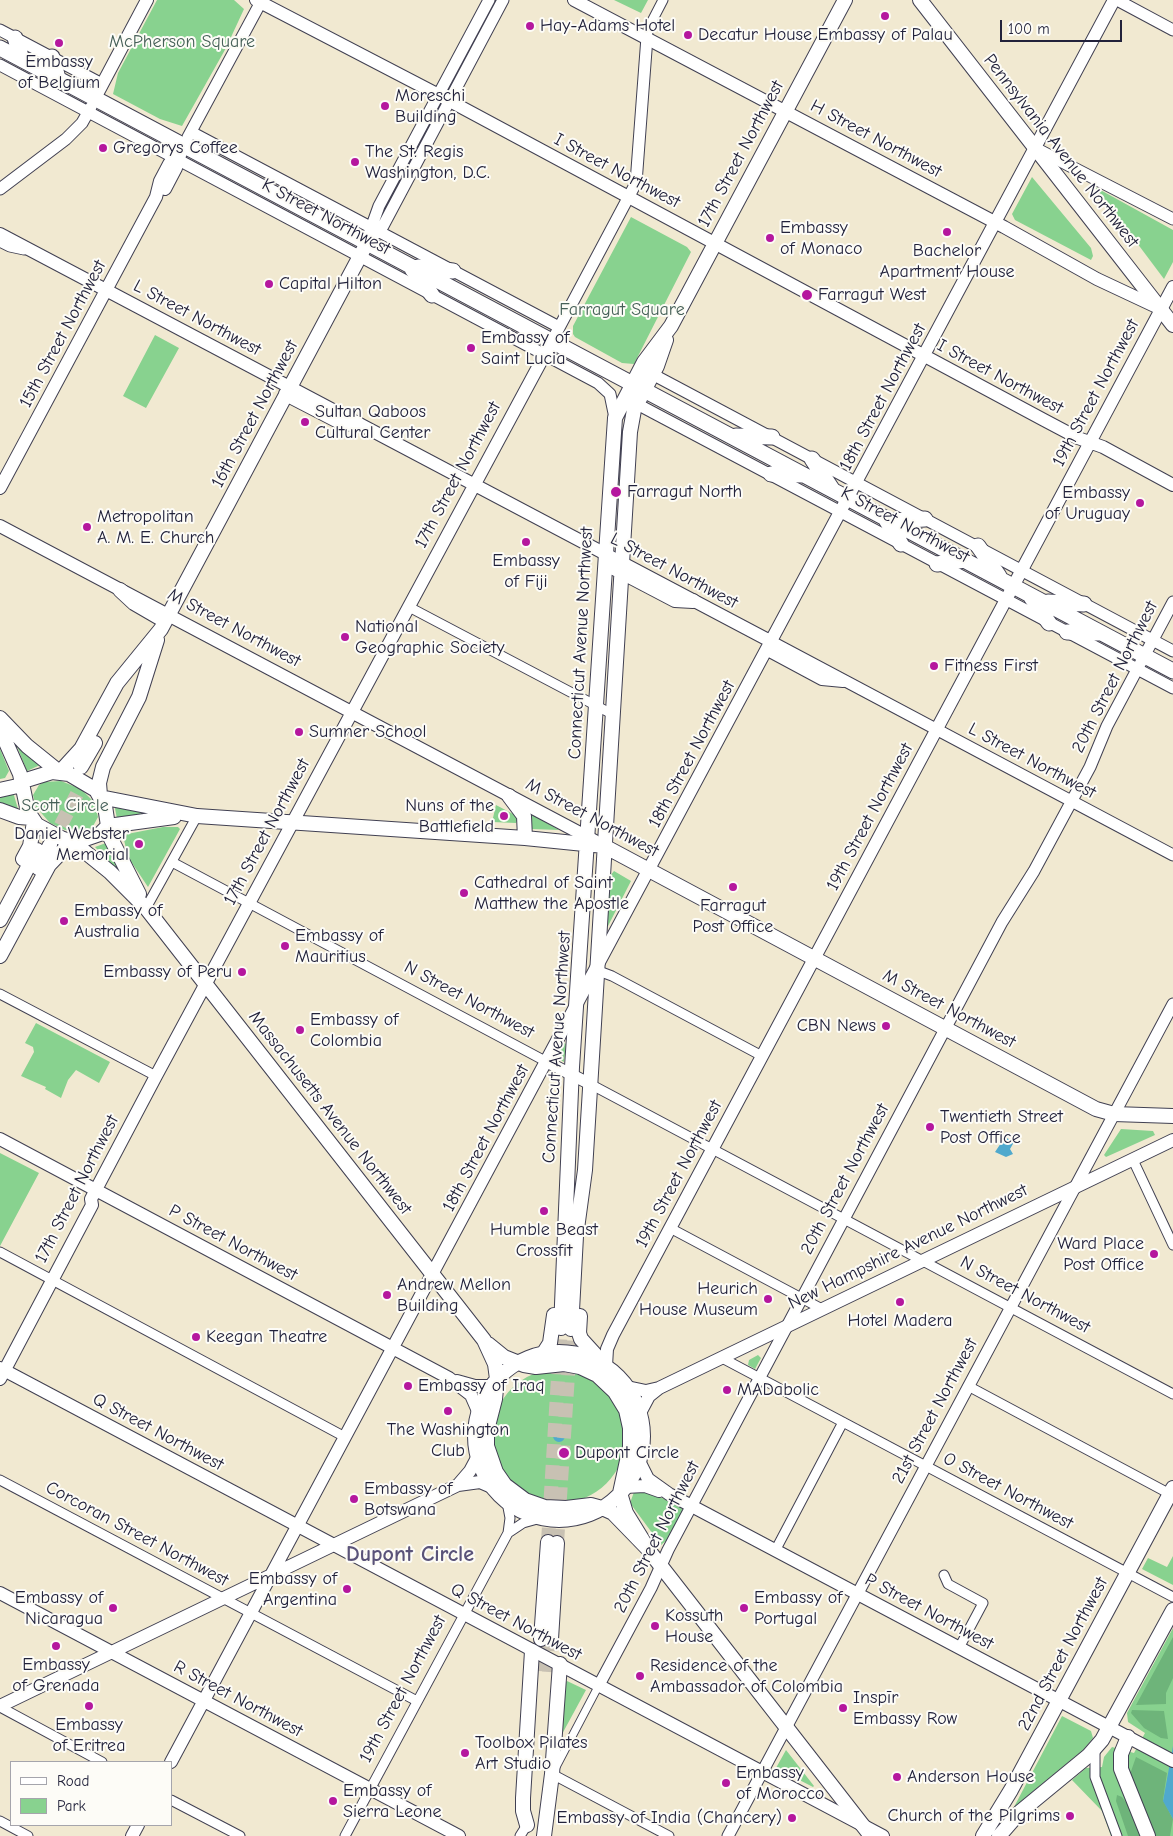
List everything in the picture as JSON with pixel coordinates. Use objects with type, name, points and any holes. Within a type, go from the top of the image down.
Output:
[{"type":"highway","points":[[15,38],[22,59]]},
{"type":"highway","name":"K Street Northwest","points":[[0,48],[58,78],[92,105],[179,154],[363,249],[410,266],[1168,668]]},
{"type":"highway","points":[[52,57],[58,78]]},
{"type":"highway","points":[[410,266],[453,271]]},
{"type":"highway","points":[[410,266],[432,295]]},
{"type":"highway","points":[[731,436],[772,438]]},
{"type":"highway","points":[[812,459],[833,490]]},
{"type":"highway","points":[[771,474],[805,475]]},
{"type":"highway","points":[[901,544],[888,519],[925,518]]},
{"type":"highway","points":[[978,546],[1008,582]]},
{"type":"highway","points":[[937,564],[965,560]]},
{"type":"highway","points":[[1028,594],[1049,622]]},
{"type":"highway","points":[[1044,602],[1084,604]]},
{"type":"highway","points":[[1067,632],[1104,634]]},
{"type":"highway","points":[[1168,668],[1173,680]]},
{"type":"main road","points":[[92,105],[147,0]]},
{"type":"main road","name":"H Street Northwest","points":[[574,0],[996,223],[1097,279],[1161,309]]},
{"type":"main road","name":"17th Street Northwest","points":[[638,387],[644,362],[670,326],[846,0]]},
{"type":"main road","name":"Pennsylvania Avenue Northwest","points":[[920,0],[1173,325]]},
{"type":"main road","name":"18th Street Northwest","points":[[172,1761],[1116,0]]},
{"type":"main road","name":"I Street Northwest","points":[[260,1],[924,356],[1173,485]]},
{"type":"main road","name":"15th Street Northwest","points":[[0,488],[156,197],[160,181],[179,154]]},
{"type":"main road","name":"L Street Northwest","points":[[0,234],[105,293],[185,332],[288,391]]},
{"type":"main road","name":"16th Street Northwest","points":[[85,769],[363,249]]},
{"type":"main road","name":"19th Street Northwest","points":[[604,1364],[612,1335],[1006,600],[1008,582],[1022,570],[1173,286]]},
{"type":"main road","name":"17th Street Northwest","points":[[638,387],[652,374],[670,326]]},
{"type":"main road","name":"17th Street Northwest","points":[[2,1372],[92,1205],[91,1199],[156,1076],[552,341]]},
{"type":"main road","name":"Connecticut Avenue Northwest","points":[[638,387],[637,404],[630,432],[585,1170],[566,1329],[567,1156],[615,418],[638,387]]},
{"type":"main road","points":[[288,391],[344,424],[356,423]]},
{"type":"main road","name":"L Street Northwest","points":[[356,423],[472,488],[532,515],[605,559]]},
{"type":"main road","points":[[0,526],[120,590],[134,603],[165,621]]},
{"type":"main road","points":[[605,559],[622,567],[675,600],[694,601]]},
{"type":"main road","name":"L Street Northwest","points":[[694,601],[822,679],[843,681]]},
{"type":"main road","name":"M Street Northwest","points":[[165,621],[283,675],[351,716],[509,796],[588,841]]},
{"type":"main road","name":"16th Street Northwest","points":[[59,771],[84,745],[117,683],[147,654]]},
{"type":"main road","name":"16th Street Northwest","points":[[100,796],[99,783],[103,767],[138,697],[147,654]]},
{"type":"main road","points":[[0,718],[32,750],[59,771],[88,784],[100,796],[108,817],[107,828]]},
{"type":"main road","points":[[0,729],[23,783],[27,808],[33,820],[40,827],[73,843]]},
{"type":"main road","points":[[0,790],[23,783],[43,773],[59,771]]},
{"type":"main road","points":[[100,796],[197,816]]},
{"type":"main road","points":[[509,796],[524,816],[525,838]]},
{"type":"main road","points":[[0,810],[33,820]]},
{"type":"main road","points":[[0,956],[51,862],[73,843],[88,839],[107,828],[165,817],[197,816],[588,841],[604,846]]},
{"type":"main road","points":[[0,903],[28,850],[33,820]]},
{"type":"main road","name":"Massachusetts Avenue Northwest","points":[[107,828],[146,908]]},
{"type":"main road","points":[[0,920],[46,842],[0,939]]},
{"type":"main road","name":"Massachusetts Avenue Northwest","points":[[73,843],[110,872],[146,908],[484,1340],[498,1353],[518,1363]]},
{"type":"main road","name":"M Street Northwest","points":[[604,846],[1096,1109],[1114,1114],[1173,1116]]},
{"type":"main road","name":"P Street Northwest","points":[[0,1139],[449,1378],[471,1395],[478,1411]]},
{"type":"main road","name":"New Hampshire Avenue Northwest","points":[[628,1388],[646,1391],[659,1388],[1075,1185],[1173,1140]]},
{"type":"main road","points":[[543,1354],[550,1343],[553,1332],[561,1190],[567,1156]]},
{"type":"main road","points":[[585,1170],[587,1203],[579,1333],[604,1364],[628,1388],[640,1413],[642,1439],[639,1460],[623,1490],[602,1508],[571,1520],[540,1518],[522,1511],[507,1502],[483,1472],[478,1456],[475,1433],[478,1411],[494,1382],[518,1363],[543,1354],[564,1352],[604,1364]]},
{"type":"main road","name":"Massachusetts Avenue Northwest","points":[[484,1340],[495,1364],[494,1382]]},
{"type":"main road","points":[[518,1363],[536,1367],[557,1364],[580,1367],[597,1375],[615,1392],[627,1412],[631,1437],[623,1490],[626,1513],[647,1548]]},
{"type":"main road","name":"Q Street Northwest","points":[[2,1372],[464,1614],[541,1643],[549,1669],[599,1686],[867,1831],[883,1836]]},
{"type":"main road","name":"P Street Northwest","points":[[449,1378],[475,1386],[494,1382]]},
{"type":"main road","points":[[494,1382],[486,1438],[491,1462],[505,1485],[525,1500],[545,1507],[566,1508],[590,1505],[613,1513],[647,1548],[867,1831]]},
{"type":"main road","name":"New Hampshire Avenue Northwest","points":[[640,1413],[649,1396],[659,1388]]},
{"type":"main road","points":[[458,1485],[470,1471],[478,1456]]},
{"type":"main road","name":"P Street Northwest","points":[[639,1460],[648,1479],[692,1507],[1173,1761]]},
{"type":"main road","points":[[0,1707],[458,1485],[480,1482],[494,1488]]},
{"type":"main road","name":"P Street Northwest","points":[[623,1490],[645,1486],[669,1494]]},
{"type":"main road","name":"22nd Street Northwest","points":[[998,1830],[1060,1701],[1172,1491]]},
{"type":"main road","points":[[525,1832],[523,1798],[552,1542]]},
{"type":"main road","name":"R Street Northwest","points":[[0,1593],[459,1836]]},
{"type":"main road","name":"22nd Street Northwest","points":[[984,1836],[998,1830],[1095,1749],[1110,1728],[1173,1610]]},
{"type":"main road","points":[[525,1832],[530,1812],[549,1669]]},
{"type":"main road","points":[[542,1836],[552,1774],[549,1669]]},
{"type":"main road","points":[[542,1836],[549,1669]]},
{"type":"main road","points":[[1134,1740],[1121,1754],[1121,1769],[1148,1836]]},
{"type":"street","name":"16th Street Northwest","points":[[444,98],[489,0]]},
{"type":"street","name":"16th Street Northwest","points":[[363,249],[444,98],[503,0]]},
{"type":"street","points":[[628,198],[637,178],[647,37],[649,26],[663,0]]},
{"type":"street","points":[[1116,0],[1173,30]]},
{"type":"street","name":"15th Street Northwest","points":[[179,154],[260,1]]},
{"type":"street","points":[[0,30],[102,84]]},
{"type":"street","name":"K Street Northwest","points":[[0,64],[92,105]]},
{"type":"street","points":[[0,189],[66,139],[82,123],[92,105]]},
{"type":"street","name":"K Street Northwest","points":[[191,132],[559,327]]},
{"type":"street","points":[[1036,148],[1173,219]]},
{"type":"street","name":"17th Street Northwest","points":[[552,341],[628,198]]},
{"type":"street","points":[[0,241],[10,246],[30,250]]},
{"type":"street","name":"K Street Northwest","points":[[363,249],[432,295],[603,386],[612,398],[615,418]]},
{"type":"street","name":"K Street Northwest","points":[[652,374],[1173,651]]},
{"type":"street","name":"K Street Northwest","points":[[637,404],[1173,688]]},
{"type":"street","name":"20th Street Northwest","points":[[552,1774],[1002,922],[1034,871],[1090,767],[1106,726],[1173,602]]},
{"type":"street","points":[[409,607],[612,714]]},
{"type":"street","name":"L Street Northwest","points":[[843,681],[1173,855]]},
{"type":"street","points":[[146,908],[197,816]]},
{"type":"street","name":"N Street Northwest","points":[[172,862],[1173,1394]]},
{"type":"street","points":[[596,970],[612,976],[762,1056]]},
{"type":"street","points":[[0,994],[156,1076]]},
{"type":"street","name":"21st Street Northwest","points":[[728,1836],[1173,1004]]},
{"type":"street","points":[[1133,1160],[1173,1244]]},
{"type":"street","points":[[670,1228],[822,1309]]},
{"type":"street","points":[[0,1252],[345,1437]]},
{"type":"street","name":"O Street Northwest","points":[[722,1358],[1173,1597]]},
{"type":"street","points":[[968,1386],[1172,1491]]},
{"type":"street","points":[[775,1551],[844,1422]]},
{"type":"street","name":"Corcoran Street Northwest","points":[[0,1480],[417,1701]]},
{"type":"street","name":"19th Street Northwest","points":[[345,1836],[508,1533],[510,1518],[507,1502]]},
{"type":"street","points":[[508,1533],[523,1523],[540,1518]]},
{"type":"street","points":[[944,1575],[948,1584],[983,1603],[959,1648]]},
{"type":"street","points":[[0,1707],[100,1761]]},
{"type":"street","points":[[1095,1749],[1095,1777],[1117,1836]]},
{"type":"street","points":[[552,1774],[669,1836]]},
{"type":"street","points":[[172,1801],[240,1836]]},
{"type":"street","points":[[0,1821],[28,1836]]},
{"type":"green space","name":"McPherson Square","points":[[157,0],[234,0],[244,9],[226,48],[182,126],[160,119],[113,94],[118,73]]},
{"type":"green space","points":[[614,0],[648,0],[641,13]]},
{"type":"green space","points":[[1032,177],[1091,248],[1093,256],[1091,260],[1015,220],[1012,214]]},
{"type":"green space","points":[[1095,187],[1173,230],[1173,262],[1164,279]]},
{"type":"green space","name":"Farragut Square","points":[[631,217],[687,247],[691,252],[634,364],[622,363],[575,337],[573,334],[573,326]]},
{"type":"green space","points":[[155,335],[179,348],[146,408],[123,396]]},
{"type":"green space","points":[[14,739],[40,765],[27,771]]},
{"type":"green space","points":[[0,749],[9,771],[5,778],[0,779]]},
{"type":"green space","name":"Scott Circle","points":[[61,781],[81,789],[94,802],[98,817],[92,828],[79,832],[65,830],[50,823],[36,807],[33,795],[39,785],[44,782]]},
{"type":"green space","points":[[13,792],[18,809],[0,804],[0,795]]},
{"type":"green space","points":[[114,803],[148,812],[117,819]]},
{"type":"green space","points":[[496,805],[515,815],[518,819],[516,823],[492,822]]},
{"type":"green space","points":[[531,815],[533,815],[559,830],[532,829]]},
{"type":"green space","points":[[163,827],[178,827],[180,829],[148,887],[128,857],[124,840],[127,834]]},
{"type":"green space","points":[[106,843],[114,857],[120,873],[95,847]]},
{"type":"green space","points":[[614,871],[631,881],[608,926],[606,925],[610,876]]},
{"type":"green space","points":[[36,1023],[110,1062],[99,1083],[76,1070],[68,1080],[61,1098],[45,1089],[46,1087],[21,1076],[34,1052],[33,1047],[25,1043]]},
{"type":"green space","points":[[564,1043],[566,1044],[564,1062],[556,1057]]},
{"type":"green space","points":[[1121,1129],[1153,1131],[1155,1135],[1106,1157],[1104,1155]]},
{"type":"green space","points":[[0,1153],[39,1173],[0,1246]]},
{"type":"green space","points":[[758,1355],[761,1358],[755,1369],[748,1365],[749,1360]]},
{"type":"green space","name":"Dupont Circle","points":[[559,1369],[585,1374],[607,1388],[621,1410],[626,1436],[621,1462],[607,1484],[585,1498],[559,1503],[533,1498],[511,1484],[497,1462],[492,1436],[497,1410],[511,1388],[533,1374]]},
{"type":"green space","points":[[643,1489],[681,1507],[683,1511],[667,1540],[661,1545],[630,1503],[634,1492]]},
{"type":"green space","points":[[1173,1556],[1173,1585],[1142,1569],[1148,1558],[1167,1567]]},
{"type":"green space","points":[[1173,1628],[1173,1836],[1111,1836],[1102,1811],[1072,1780],[1086,1768],[1102,1767],[1104,1757],[1112,1747],[1134,1753],[1145,1733],[1128,1722],[1127,1713]]},
{"type":"green space","points":[[1173,1637],[1173,1678],[1166,1693],[1166,1704],[1136,1705]]},
{"type":"green space","points":[[567,1681],[586,1690],[561,1736],[565,1683]]},
{"type":"green space","points":[[1132,1710],[1164,1711],[1168,1739],[1161,1738],[1144,1728],[1131,1713]]},
{"type":"green space","points":[[1062,1716],[1091,1731],[1093,1738],[1083,1750],[1014,1807]]},
{"type":"green space","points":[[786,1750],[814,1786],[813,1787],[776,1768]]},
{"type":"green space","points":[[1136,1757],[1167,1773],[1163,1800],[1173,1819],[1170,1836],[1154,1836],[1129,1777]]},
{"type":"green space","points":[[1117,1795],[1122,1797],[1128,1805],[1142,1836],[1128,1836],[1116,1801]]},
{"type":"water","points":[[1005,1137],[1014,1142],[1010,1149],[1013,1154],[1006,1157],[995,1152]]},
{"type":"water","points":[[561,1430],[564,1431],[564,1441],[557,1442],[554,1441],[553,1434],[554,1431]]},
{"type":"water","points":[[1173,1746],[1173,1819],[1163,1801]]},
{"type":"tunnel","points":[[51,844],[89,771]]},
{"type":"tunnel","points":[[548,1542],[561,1328]]},
{"type":"tunnel","points":[[557,1543],[571,1329]]},
{"type":"tunnel","points":[[539,1671],[541,1639]]},
{"type":"tunnel","points":[[549,1672],[551,1639]]},
{"type":"place","name":"Embassy of Palau","points":[[885,16]]},
{"type":"place","name":"Hay-Adams Hotel","points":[[530,26]]},
{"type":"place","name":"Decatur House","points":[[688,35]]},
{"type":"place","name":"Embassy of Belgium","points":[[59,43]]},
{"type":"place","name":"Moreschi Building","points":[[385,106]]},
{"type":"place","name":"Gregorys Coffee","points":[[103,148]]},
{"type":"place","name":"The St. Regis Washington, D.C.","points":[[355,162]]},
{"type":"place","name":"Bachelor Apartment House","points":[[947,232]]},
{"type":"place","name":"Embassy of Monaco","points":[[770,238]]},
{"type":"place","name":"Capital Hilton","points":[[269,284]]},
{"type":"place","name":"Farragut West","points":[[807,295]]},
{"type":"place","name":"Embassy of Saint Lucia","points":[[471,348]]},
{"type":"place","name":"Sultan Qaboos Cultural Center","points":[[305,422]]},
{"type":"place","name":"Farragut North","points":[[616,492]]},
{"type":"place","name":"Embassy of Uruguay","points":[[1140,503]]},
{"type":"place","name":"Metropolitan A. M. E. Church","points":[[87,527]]},
{"type":"place","name":"Embassy of Fiji","points":[[526,542]]},
{"type":"place","name":"National Geographic Society","points":[[345,637]]},
{"type":"place","name":"Fitness First","points":[[934,666]]},
{"type":"place","name":"Sumner School","points":[[299,732]]},
{"type":"place","name":"Nuns of the Battlefield","points":[[504,816]]},
{"type":"place","name":"Daniel Webster Memorial","points":[[139,844]]},
{"type":"place","name":"Farragut Post Office","points":[[733,887]]},
{"type":"place","name":"Cathedral of Saint Matthew the Apostle","points":[[464,893]]},
{"type":"place","name":"Embassy of Australia","points":[[64,921]]},
{"type":"place","name":"Embassy of Mauritius","points":[[285,946]]},
{"type":"place","name":"Embassy of Peru","points":[[242,972]]},
{"type":"place","name":"CBN News","points":[[886,1026]]},
{"type":"place","name":"Embassy of Colombia","points":[[300,1030]]},
{"type":"place","name":"Twentieth Street Post Office","points":[[930,1127]]},
{"type":"place","name":"Humble Beast Crossfit","points":[[544,1211]]},
{"type":"place","name":"Ward Place Post Office","points":[[1154,1254]]},
{"type":"place","name":"Andrew Mellon Building","points":[[387,1295]]},
{"type":"place","name":"Heurich House Museum","points":[[768,1299]]},
{"type":"place","name":"Hotel Madera","points":[[900,1302]]},
{"type":"place","name":"Keegan Theatre","points":[[196,1337]]},
{"type":"place","name":"Embassy of Iraq","points":[[408,1386]]},
{"type":"place","name":"MADabolic","points":[[727,1390]]},
{"type":"place","name":"The Washington Club","points":[[448,1411]]},
{"type":"place","name":"Dupont Circle","points":[[564,1453]]},
{"type":"place","name":"Embassy of Botswana","points":[[354,1499]]},
{"type":"place","name":"Embassy of Argentina","points":[[347,1589]]},
{"type":"place","name":"Embassy of Nicaragua","points":[[113,1608]]},
{"type":"place","name":"Embassy of Portugal","points":[[744,1608]]},
{"type":"place","name":"Kossuth House","points":[[655,1626]]},
{"type":"place","name":"Embassy of Grenada","points":[[56,1646]]},
{"type":"place","name":"Residence of the Ambassador of Colombia","points":[[640,1676]]},
{"type":"place","name":"Embassy of Eritrea","points":[[89,1706]]},
{"type":"place","name":"Inspīr Embassy Row","points":[[843,1708]]},
{"type":"place","name":"Toolbox Pilates Art Studio","points":[[465,1753]]},
{"type":"place","name":"Anderson House","points":[[897,1777]]},
{"type":"place","name":"Embassy of Morocco","points":[[726,1783]]},
{"type":"place","name":"Embassy of Sierra Leone","points":[[333,1801]]},
{"type":"place","name":"Church of the Pilgrims","points":[[1070,1816]]},
{"type":"place","name":"Embassy of India (Chancery)","points":[[792,1818]]},
{"type":"district","name":"Dupont Circle","points":[[410,1555]]}]
